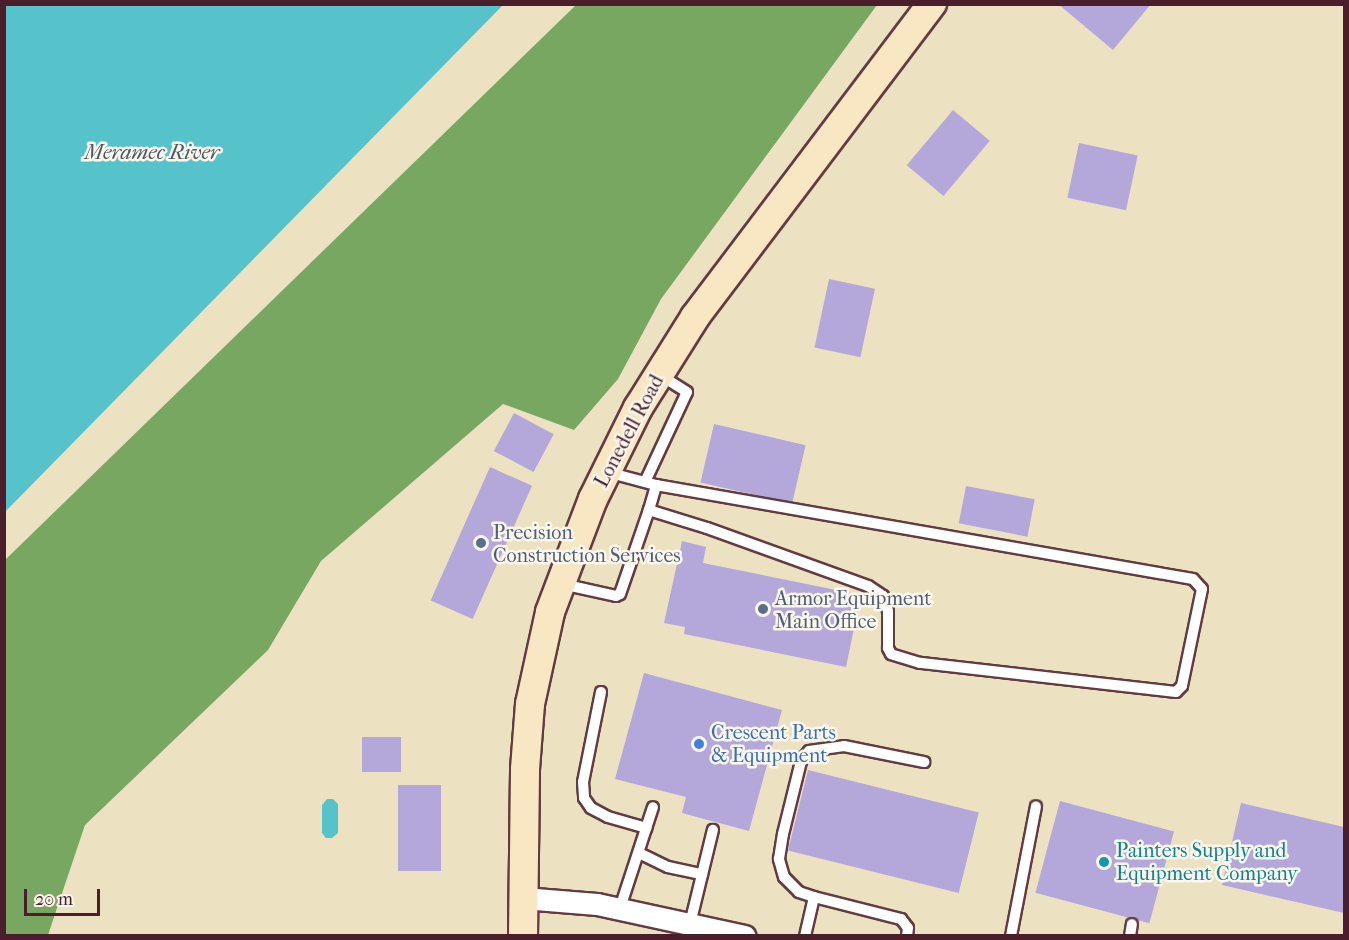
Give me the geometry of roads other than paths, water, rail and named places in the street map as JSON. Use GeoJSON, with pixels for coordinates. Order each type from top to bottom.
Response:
{"type":"FeatureCollection","features":[{"type":"Feature","properties":{"kind":"street","name":"Lonedell Road"},"geometry":{"type":"LineString","coordinates":[[523,936],[529,715],[542,641],[559,583],[606,472],[658,374],[695,317],[932,4]]}},
{"type":"Feature","properties":{"kind":"street"},"geometry":{"type":"LineString","coordinates":[[524,898],[578,901],[620,908],[745,936]]}},
{"type":"Feature","properties":{"kind":"lane"},"geometry":{"type":"LineString","coordinates":[[559,583],[616,596],[620,594],[650,510],[650,484],[687,392],[658,374]]}},
{"type":"Feature","properties":{"kind":"lane"},"geometry":{"type":"LineString","coordinates":[[606,472],[650,484],[1193,579],[1202,589],[1182,686],[1176,692],[920,663],[891,654],[888,648],[888,611],[883,596],[868,586],[650,510]]}},
{"type":"Feature","properties":{"kind":"lane"},"geometry":{"type":"LineString","coordinates":[[601,692],[583,782],[584,798],[591,808],[608,817],[646,828]]}},
{"type":"Feature","properties":{"kind":"lane"},"geometry":{"type":"LineString","coordinates":[[907,936],[908,928],[901,919],[799,892],[784,877],[779,859],[801,761],[806,755],[816,750],[844,746],[924,762]]}},
{"type":"Feature","properties":{"kind":"lane"},"geometry":{"type":"LineString","coordinates":[[1011,936],[1036,806]]}},
{"type":"Feature","properties":{"kind":"lane"},"geometry":{"type":"LineString","coordinates":[[620,908],[653,807]]}},
{"type":"Feature","properties":{"kind":"lane"},"geometry":{"type":"LineString","coordinates":[[690,924],[713,830]]}},
{"type":"Feature","properties":{"kind":"lane"},"geometry":{"type":"LineString","coordinates":[[639,853],[668,867],[702,874]]}},
{"type":"Feature","properties":{"kind":"lane"},"geometry":{"type":"LineString","coordinates":[[805,936],[814,897]]}},
{"type":"Feature","properties":{"kind":"water","name":"Meramec River"},"geometry":{"type":"Polygon","coordinates":[[[4,5],[503,5],[5,512],[4,5]]]}},
{"type":"Feature","properties":{"kind":"water"},"geometry":{"type":"Polygon","coordinates":[[[327,799],[333,799],[338,804],[338,833],[332,838],[326,838],[322,833],[322,805],[327,799]]]}},
{"type":"Feature","properties":{"kind":"place","name":"Precision Construction Services"},"geometry":{"type":"Point","coordinates":[481,543]}},
{"type":"Feature","properties":{"kind":"place","name":"Armor Equipment Main Office"},"geometry":{"type":"Point","coordinates":[763,609]}},
{"type":"Feature","properties":{"kind":"place","name":"Crescent Parts & Equipment"},"geometry":{"type":"Point","coordinates":[699,744]}},
{"type":"Feature","properties":{"kind":"place","name":"Painters Supply and Equipment Company"},"geometry":{"type":"Point","coordinates":[1104,862]}}]}
